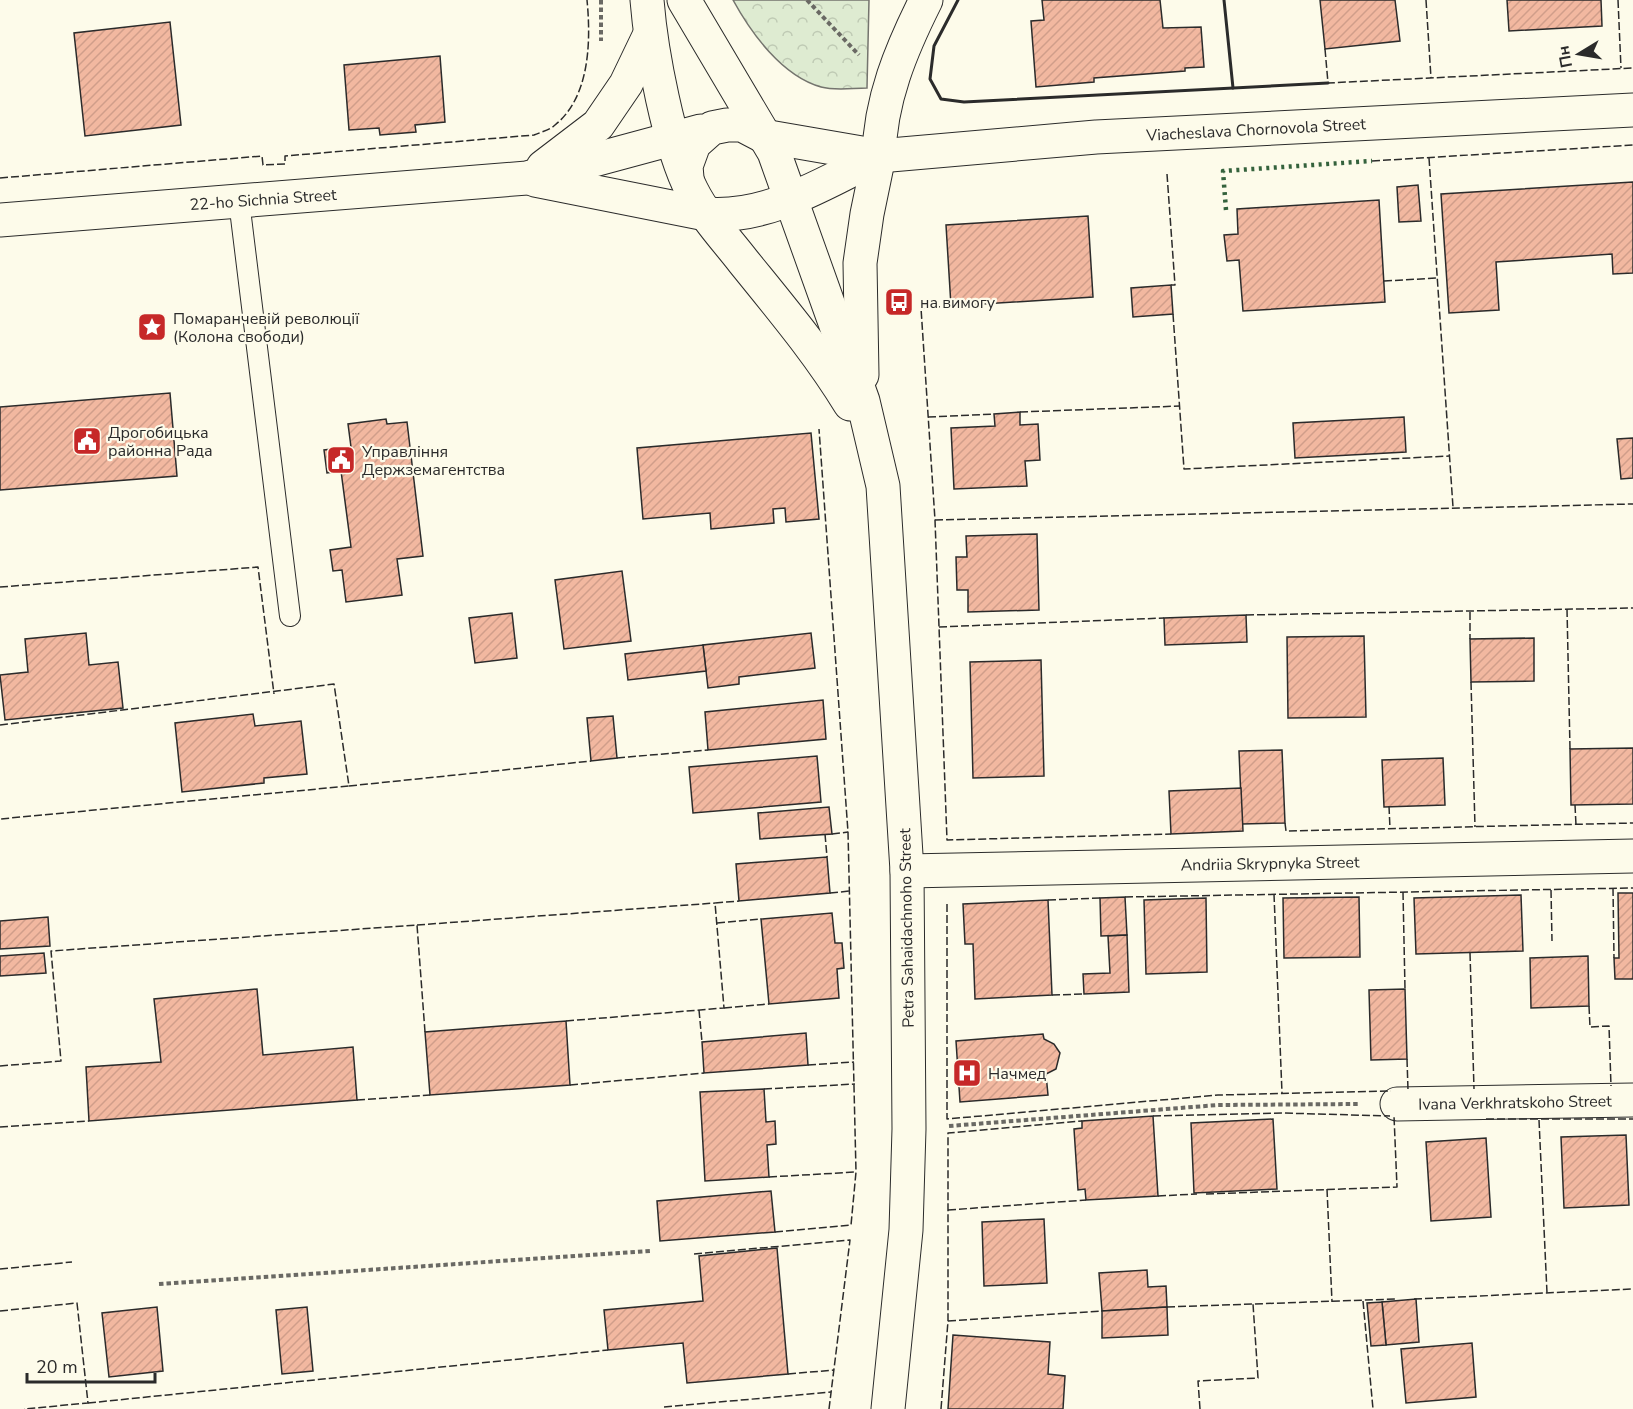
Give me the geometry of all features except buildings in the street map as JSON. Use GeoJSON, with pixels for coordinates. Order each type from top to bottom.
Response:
{"type":"FeatureCollection","features":[{"type":"Feature","properties":{"kind":"street"},"geometry":{"type":"LineString","coordinates":[[647,0],[650,34],[674,140],[713,204],[814,350],[875,447]]}},
{"type":"Feature","properties":{"kind":"street"},"geometry":{"type":"LineString","coordinates":[[684,0],[770,149],[863,401]]}},
{"type":"Feature","properties":{"kind":"street"},"geometry":{"type":"LineString","coordinates":[[863,401],[860,263],[879,156],[880,125],[889,87],[909,34],[926,0]]}},
{"type":"Feature","properties":{"kind":"street"},"geometry":{"type":"LineString","coordinates":[[527,178],[571,149],[598,125],[626,84],[650,34]]}},
{"type":"Feature","properties":{"kind":"street","name":"Viacheslava Chornovola Street"},"geometry":{"type":"LineString","coordinates":[[879,156],[1096,137],[1633,110]]}},
{"type":"Feature","properties":{"kind":"street"},"geometry":{"type":"LineString","coordinates":[[527,178],[727,124],[742,125],[770,149],[879,156]]}},
{"type":"Feature","properties":{"kind":"street"},"geometry":{"type":"LineString","coordinates":[[712,128],[702,135],[689,154],[713,204]]}},
{"type":"Feature","properties":{"kind":"street"},"geometry":{"type":"LineString","coordinates":[[713,204],[770,195],[775,185],[770,149]]}},
{"type":"Feature","properties":{"kind":"street"},"geometry":{"type":"LineString","coordinates":[[527,178],[713,204],[790,200],[879,156]]}},
{"type":"Feature","properties":{"kind":"street","name":"22-ho Sichnia Street"},"geometry":{"type":"LineString","coordinates":[[0,220],[527,178]]}},
{"type":"Feature","properties":{"kind":"street","name":"Petra Sahaidachnoho Street"},"geometry":{"type":"LineString","coordinates":[[863,401],[883,486],[907,870],[909,1129],[906,1230],[888,1409]]}},
{"type":"Feature","properties":{"kind":"street","name":"Andriia Skrypnyka Street"},"geometry":{"type":"LineString","coordinates":[[907,870],[1633,856]]}},
{"type":"Feature","properties":{"kind":"street","name":"Ivana Verkhratskoho Street"},"geometry":{"type":"LineString","coordinates":[[1397,1104],[1633,1100]]}},
{"type":"Feature","properties":{"kind":"lane"},"geometry":{"type":"LineString","coordinates":[[906,0],[909,34]]}},
{"type":"Feature","properties":{"kind":"lane"},"geometry":{"type":"LineString","coordinates":[[239,201],[290,616]]}},
{"type":"Feature","properties":{"kind":"path"},"geometry":{"type":"LineString","coordinates":[[601,0],[601,46]]}},
{"type":"Feature","properties":{"kind":"path"},"geometry":{"type":"LineString","coordinates":[[807,0],[889,87]]}},
{"type":"Feature","properties":{"kind":"path"},"geometry":{"type":"LineString","coordinates":[[909,1129],[1218,1105],[1397,1104]]}},
{"type":"Feature","properties":{"kind":"path"},"geometry":{"type":"LineString","coordinates":[[159,1284],[650,1251]]}},
{"type":"Feature","properties":{"kind":"green space"},"geometry":{"type":"Polygon","coordinates":[[[733,0],[869,0],[867,88],[821,87],[793,73],[758,39],[733,0]]]}},
{"type":"Feature","properties":{"kind":"hedge"},"geometry":{"type":"LineString","coordinates":[[1226,210],[1223,171],[1372,161]]}},
{"type":"Feature","properties":{"kind":"fence"},"geometry":{"type":"LineString","coordinates":[[0,178],[262,156],[263,165],[285,164],[285,156],[534,135],[553,127],[567,113],[582,84],[588,50],[587,0]]}},
{"type":"Feature","properties":{"kind":"fence"},"geometry":{"type":"LineString","coordinates":[[1426,0],[1431,78]]}},
{"type":"Feature","properties":{"kind":"fence"},"geometry":{"type":"LineString","coordinates":[[1618,0],[1621,68]]}},
{"type":"Feature","properties":{"kind":"fence"},"geometry":{"type":"LineString","coordinates":[[1325,49],[1328,83],[1633,68]]}},
{"type":"Feature","properties":{"kind":"fence"},"geometry":{"type":"LineString","coordinates":[[1372,161],[1633,145]]}},
{"type":"Feature","properties":{"kind":"fence"},"geometry":{"type":"LineString","coordinates":[[1429,158],[1453,507]]}},
{"type":"Feature","properties":{"kind":"fence"},"geometry":{"type":"LineString","coordinates":[[1167,174],[1175,285],[1171,285]]}},
{"type":"Feature","properties":{"kind":"fence"},"geometry":{"type":"LineString","coordinates":[[1384,281],[1437,278]]}},
{"type":"Feature","properties":{"kind":"fence"},"geometry":{"type":"LineString","coordinates":[[951,306],[921,308],[935,520],[947,840],[1171,834]]}},
{"type":"Feature","properties":{"kind":"fence"},"geometry":{"type":"LineString","coordinates":[[1173,314],[1184,469],[1449,456]]}},
{"type":"Feature","properties":{"kind":"fence"},"geometry":{"type":"LineString","coordinates":[[1020,412],[1180,406]]}},
{"type":"Feature","properties":{"kind":"fence"},"geometry":{"type":"LineString","coordinates":[[928,417],[994,414]]}},
{"type":"Feature","properties":{"kind":"fence"},"geometry":{"type":"LineString","coordinates":[[775,1232],[851,1225],[856,1172],[848,832],[819,429]]}},
{"type":"Feature","properties":{"kind":"fence"},"geometry":{"type":"LineString","coordinates":[[935,520],[1633,504]]}},
{"type":"Feature","properties":{"kind":"fence"},"geometry":{"type":"LineString","coordinates":[[0,587],[258,567],[274,694]]}},
{"type":"Feature","properties":{"kind":"fence"},"geometry":{"type":"LineString","coordinates":[[1246,615],[1633,608]]}},
{"type":"Feature","properties":{"kind":"fence"},"geometry":{"type":"LineString","coordinates":[[1567,609],[1570,749]]}},
{"type":"Feature","properties":{"kind":"fence"},"geometry":{"type":"LineString","coordinates":[[1470,612],[1470,639]]}},
{"type":"Feature","properties":{"kind":"fence"},"geometry":{"type":"LineString","coordinates":[[939,627],[1164,618]]}},
{"type":"Feature","properties":{"kind":"fence"},"geometry":{"type":"LineString","coordinates":[[1471,682],[1475,827]]}},
{"type":"Feature","properties":{"kind":"fence"},"geometry":{"type":"LineString","coordinates":[[0,725],[334,684],[349,786],[0,819]]}},
{"type":"Feature","properties":{"kind":"fence"},"geometry":{"type":"LineString","coordinates":[[617,758],[708,750]]}},
{"type":"Feature","properties":{"kind":"fence"},"geometry":{"type":"LineString","coordinates":[[349,786],[591,761]]}},
{"type":"Feature","properties":{"kind":"fence"},"geometry":{"type":"LineString","coordinates":[[1575,805],[1576,825]]}},
{"type":"Feature","properties":{"kind":"fence"},"geometry":{"type":"LineString","coordinates":[[1389,806],[1390,829]]}},
{"type":"Feature","properties":{"kind":"fence"},"geometry":{"type":"LineString","coordinates":[[1285,823],[1286,831],[1633,823]]}},
{"type":"Feature","properties":{"kind":"fence"},"geometry":{"type":"LineString","coordinates":[[832,834],[848,832]]}},
{"type":"Feature","properties":{"kind":"fence"},"geometry":{"type":"LineString","coordinates":[[825,834],[827,857]]}},
{"type":"Feature","properties":{"kind":"fence"},"geometry":{"type":"LineString","coordinates":[[1613,888],[1614,958]]}},
{"type":"Feature","properties":{"kind":"fence"},"geometry":{"type":"LineString","coordinates":[[1125,897],[1633,888]]}},
{"type":"Feature","properties":{"kind":"fence"},"geometry":{"type":"LineString","coordinates":[[1551,890],[1552,941]]}},
{"type":"Feature","properties":{"kind":"fence"},"geometry":{"type":"LineString","coordinates":[[830,893],[850,891]]}},
{"type":"Feature","properties":{"kind":"fence"},"geometry":{"type":"LineString","coordinates":[[1403,892],[1405,989]]}},
{"type":"Feature","properties":{"kind":"fence"},"geometry":{"type":"LineString","coordinates":[[1274,894],[1282,1093]]}},
{"type":"Feature","properties":{"kind":"fence"},"geometry":{"type":"LineString","coordinates":[[1048,900],[1100,898]]}},
{"type":"Feature","properties":{"kind":"fence"},"geometry":{"type":"LineString","coordinates":[[566,1021],[724,1008],[715,903],[739,901]]}},
{"type":"Feature","properties":{"kind":"fence"},"geometry":{"type":"LineString","coordinates":[[417,925],[715,903]]}},
{"type":"Feature","properties":{"kind":"fence"},"geometry":{"type":"LineString","coordinates":[[947,904],[947,1119],[1218,1095],[1391,1091]]}},
{"type":"Feature","properties":{"kind":"fence"},"geometry":{"type":"LineString","coordinates":[[717,923],[761,919]]}},
{"type":"Feature","properties":{"kind":"fence"},"geometry":{"type":"LineString","coordinates":[[0,1066],[61,1061],[51,951],[417,925],[425,1032]]}},
{"type":"Feature","properties":{"kind":"fence"},"geometry":{"type":"LineString","coordinates":[[1470,953],[1474,1089]]}},
{"type":"Feature","properties":{"kind":"fence"},"geometry":{"type":"LineString","coordinates":[[1052,995],[1084,994]]}},
{"type":"Feature","properties":{"kind":"fence"},"geometry":{"type":"LineString","coordinates":[[724,1008],[769,1004]]}},
{"type":"Feature","properties":{"kind":"fence"},"geometry":{"type":"LineString","coordinates":[[1589,1006],[1590,1027],[1609,1026],[1611,1086]]}},
{"type":"Feature","properties":{"kind":"fence"},"geometry":{"type":"LineString","coordinates":[[699,1010],[702,1042]]}},
{"type":"Feature","properties":{"kind":"fence"},"geometry":{"type":"LineString","coordinates":[[1407,1059],[1408,1090]]}},
{"type":"Feature","properties":{"kind":"fence"},"geometry":{"type":"LineString","coordinates":[[808,1065],[854,1062]]}},
{"type":"Feature","properties":{"kind":"fence"},"geometry":{"type":"LineString","coordinates":[[570,1085],[704,1073]]}},
{"type":"Feature","properties":{"kind":"fence"},"geometry":{"type":"LineString","coordinates":[[764,1089],[855,1084]]}},
{"type":"Feature","properties":{"kind":"fence"},"geometry":{"type":"LineString","coordinates":[[357,1100],[430,1095]]}},
{"type":"Feature","properties":{"kind":"fence"},"geometry":{"type":"LineString","coordinates":[[1153,1116],[1282,1113],[1390,1116]]}},
{"type":"Feature","properties":{"kind":"fence"},"geometry":{"type":"LineString","coordinates":[[1206,1194],[1397,1187],[1394,1116]]}},
{"type":"Feature","properties":{"kind":"fence"},"geometry":{"type":"LineString","coordinates":[[1486,1119],[1633,1119]]}},
{"type":"Feature","properties":{"kind":"fence"},"geometry":{"type":"LineString","coordinates":[[1539,1120],[1547,1293]]}},
{"type":"Feature","properties":{"kind":"fence"},"geometry":{"type":"LineString","coordinates":[[0,1127],[89,1121]]}},
{"type":"Feature","properties":{"kind":"fence"},"geometry":{"type":"LineString","coordinates":[[941,1409],[948,1321],[948,1133],[1082,1121]]}},
{"type":"Feature","properties":{"kind":"fence"},"geometry":{"type":"LineString","coordinates":[[769,1177],[856,1172]]}},
{"type":"Feature","properties":{"kind":"fence"},"geometry":{"type":"LineString","coordinates":[[1327,1189],[1332,1302]]}},
{"type":"Feature","properties":{"kind":"fence"},"geometry":{"type":"LineString","coordinates":[[1158,1196],[1197,1194]]}},
{"type":"Feature","properties":{"kind":"fence"},"geometry":{"type":"LineString","coordinates":[[948,1210],[1086,1200]]}},
{"type":"Feature","properties":{"kind":"fence"},"geometry":{"type":"LineString","coordinates":[[694,1254],[850,1240],[829,1409]]}},
{"type":"Feature","properties":{"kind":"fence"},"geometry":{"type":"LineString","coordinates":[[0,1269],[72,1262]]}},
{"type":"Feature","properties":{"kind":"fence"},"geometry":{"type":"LineString","coordinates":[[1414,1299],[1633,1289]]}},
{"type":"Feature","properties":{"kind":"fence"},"geometry":{"type":"LineString","coordinates":[[1167,1307],[1396,1299]]}},
{"type":"Feature","properties":{"kind":"fence"},"geometry":{"type":"LineString","coordinates":[[1363,1301],[1373,1409]]}},
{"type":"Feature","properties":{"kind":"fence"},"geometry":{"type":"LineString","coordinates":[[0,1311],[77,1303],[88,1403],[24,1409]]}},
{"type":"Feature","properties":{"kind":"fence"},"geometry":{"type":"LineString","coordinates":[[1200,1409],[1198,1381],[1258,1378],[1253,1304]]}},
{"type":"Feature","properties":{"kind":"fence"},"geometry":{"type":"LineString","coordinates":[[948,1321],[1102,1311]]}},
{"type":"Feature","properties":{"kind":"fence"},"geometry":{"type":"LineString","coordinates":[[88,1403],[608,1350]]}},
{"type":"Feature","properties":{"kind":"fence"},"geometry":{"type":"LineString","coordinates":[[788,1374],[834,1370]]}},
{"type":"Feature","properties":{"kind":"fence"},"geometry":{"type":"LineString","coordinates":[[664,1407],[831,1392]]}},
{"type":"Feature","properties":{"kind":"wall"},"geometry":{"type":"LineString","coordinates":[[958,0],[934,46],[930,79],[941,99],[964,102],[1328,83]]}},
{"type":"Feature","properties":{"kind":"wall"},"geometry":{"type":"LineString","coordinates":[[1224,0],[1233,88]]}},
{"type":"Feature","properties":{"kind":"place","name":"на вимогу"},"geometry":{"type":"Point","coordinates":[899,302]}},
{"type":"Feature","properties":{"kind":"place","name":"Помаранчевій революції (Колона свободи)"},"geometry":{"type":"Point","coordinates":[152,327]}},
{"type":"Feature","properties":{"kind":"place","name":"Дрогобицька районна Рада"},"geometry":{"type":"Point","coordinates":[87,441]}},
{"type":"Feature","properties":{"kind":"place","name":"Управління Держземагентства"},"geometry":{"type":"Point","coordinates":[341,460]}},
{"type":"Feature","properties":{"kind":"place","name":"Начмед"},"geometry":{"type":"Point","coordinates":[967,1073]}}]}
